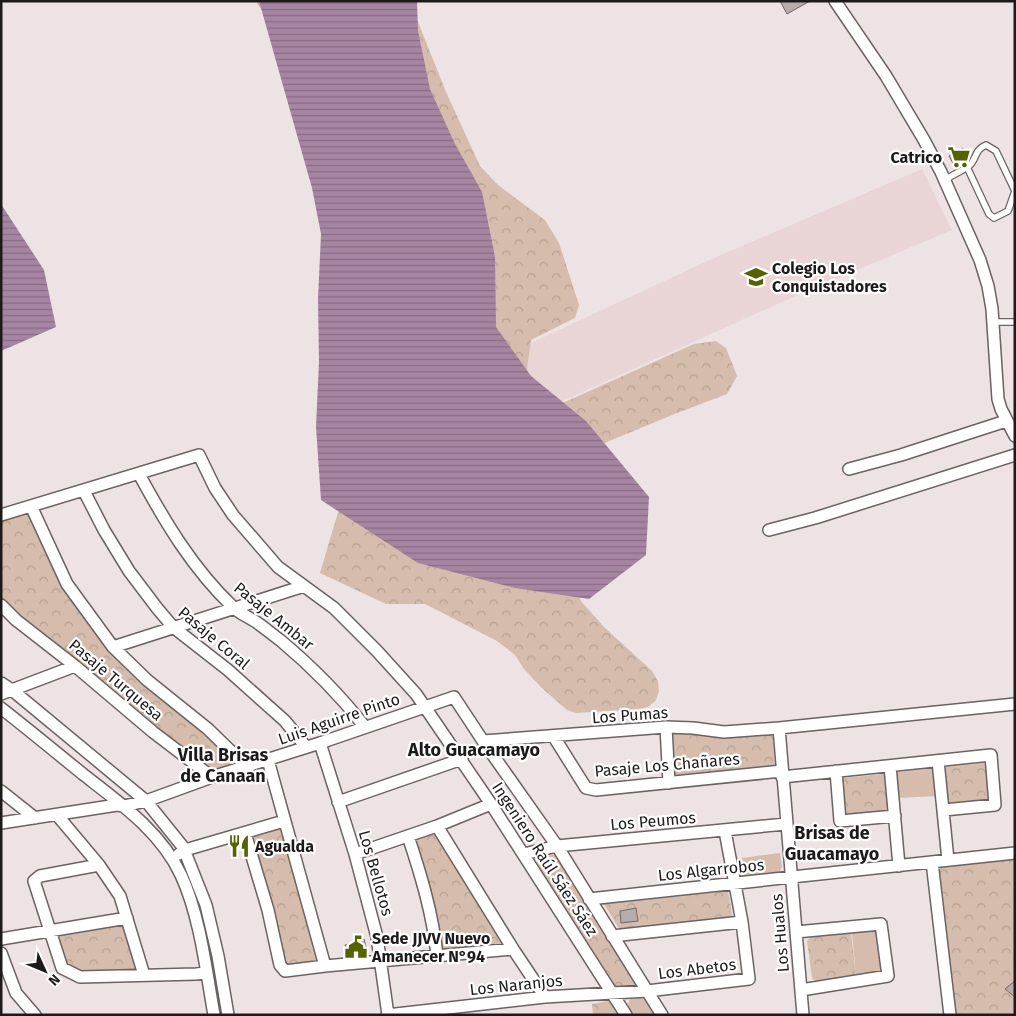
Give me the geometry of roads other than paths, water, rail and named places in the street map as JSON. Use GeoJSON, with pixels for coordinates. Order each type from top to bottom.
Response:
{"type":"FeatureCollection","features":[{"type":"Feature","properties":{"kind":"street"},"geometry":{"type":"LineString","coordinates":[[835,1],[905,108],[944,180],[983,266],[991,298],[994,322],[998,399],[1006,421],[1015,436]]}},
{"type":"Feature","properties":{"kind":"street"},"geometry":{"type":"LineString","coordinates":[[849,470],[1006,421]]}},
{"type":"Feature","properties":{"kind":"street","name":"Ingeniero Raúl Sáez Sáez"},"geometry":{"type":"LineString","coordinates":[[139,474],[199,455],[215,488],[233,515],[278,566],[334,608],[416,694],[462,759],[626,1015]]}},
{"type":"Feature","properties":{"kind":"street"},"geometry":{"type":"LineString","coordinates":[[769,530],[815,518],[1015,455]]}},
{"type":"Feature","properties":{"kind":"street"},"geometry":{"type":"LineString","coordinates":[[1,515],[139,474]]}},
{"type":"Feature","properties":{"kind":"street","name":"Pasaje Ambar"},"geometry":{"type":"LineString","coordinates":[[139,474],[159,511],[187,553],[234,608],[258,623],[304,662],[340,697],[365,727]]}},
{"type":"Feature","properties":{"kind":"street","name":"Pasaje Coral"},"geometry":{"type":"LineString","coordinates":[[84,491],[129,570],[173,627],[228,670],[285,721],[306,747]]}},
{"type":"Feature","properties":{"kind":"street"},"geometry":{"type":"LineString","coordinates":[[31,506],[67,584],[113,648],[147,680],[208,728],[247,767]]}},
{"type":"Feature","properties":{"kind":"street"},"geometry":{"type":"LineString","coordinates":[[113,648],[304,586]]}},
{"type":"Feature","properties":{"kind":"street","name":"Pasaje Turquesa"},"geometry":{"type":"LineString","coordinates":[[1,605],[16,620],[75,666],[153,732],[212,777]]}},
{"type":"Feature","properties":{"kind":"street"},"geometry":{"type":"LineString","coordinates":[[7,692],[75,666]]}},
{"type":"Feature","properties":{"kind":"street"},"geometry":{"type":"LineString","coordinates":[[1,683],[7,692],[146,801],[171,830],[185,850],[206,904],[218,956],[228,1015]]}},
{"type":"Feature","properties":{"kind":"street","name":"Ingeniero Raúl Sáez Sáez"},"geometry":{"type":"LineString","coordinates":[[454,697],[556,846],[662,1015]]}},
{"type":"Feature","properties":{"kind":"street","name":"Luis Aguirre Pinto"},"geometry":{"type":"LineString","coordinates":[[1,823],[117,805],[124,806],[146,801],[212,777],[320,743],[454,697]]}},
{"type":"Feature","properties":{"kind":"street","name":"Los Pumas"},"geometry":{"type":"LineString","coordinates":[[483,741],[666,727],[724,732],[1015,704]]}},
{"type":"Feature","properties":{"kind":"street"},"geometry":{"type":"LineString","coordinates":[[1,708],[124,806],[148,829],[171,858],[181,875],[193,912],[201,942],[214,1015]]}},
{"type":"Feature","properties":{"kind":"street"},"geometry":{"type":"LineString","coordinates":[[666,727],[669,783]]}},
{"type":"Feature","properties":{"kind":"street","name":"Los Hualos"},"geometry":{"type":"LineString","coordinates":[[778,728],[803,1015]]}},
{"type":"Feature","properties":{"kind":"street","name":"Pasaje Los Chañares"},"geometry":{"type":"LineString","coordinates":[[554,737],[586,788],[596,790],[836,771],[991,755],[995,805],[944,810]]}},
{"type":"Feature","properties":{"kind":"street","name":"Los Bellotos"},"geometry":{"type":"LineString","coordinates":[[320,743],[355,854],[377,937],[388,1015]]}},
{"type":"Feature","properties":{"kind":"street"},"geometry":{"type":"LineString","coordinates":[[338,802],[462,759]]}},
{"type":"Feature","properties":{"kind":"street"},"geometry":{"type":"LineString","coordinates":[[268,760],[325,966]]}},
{"type":"Feature","properties":{"kind":"street"},"geometry":{"type":"LineString","coordinates":[[938,761],[948,860]]}},
{"type":"Feature","properties":{"kind":"street"},"geometry":{"type":"LineString","coordinates":[[890,766],[899,866]]}},
{"type":"Feature","properties":{"kind":"street"},"geometry":{"type":"LineString","coordinates":[[836,771],[840,821],[895,816]]}},
{"type":"Feature","properties":{"kind":"street"},"geometry":{"type":"LineString","coordinates":[[1,791],[35,818]]}},
{"type":"Feature","properties":{"kind":"street"},"geometry":{"type":"LineString","coordinates":[[355,854],[437,826],[491,804]]}},
{"type":"Feature","properties":{"kind":"street"},"geometry":{"type":"LineString","coordinates":[[57,814],[99,865],[120,896],[144,975]]}},
{"type":"Feature","properties":{"kind":"street"},"geometry":{"type":"LineString","coordinates":[[171,858],[185,850],[245,834],[284,821]]}},
{"type":"Feature","properties":{"kind":"street","name":"Los Peumos"},"geometry":{"type":"LineString","coordinates":[[524,854],[556,846],[786,824]]}},
{"type":"Feature","properties":{"kind":"street"},"geometry":{"type":"LineString","coordinates":[[437,826],[545,997]]}},
{"type":"Feature","properties":{"kind":"street","name":"Los Abetos"},"geometry":{"type":"LineString","coordinates":[[647,991],[749,979],[742,922],[725,831]]}},
{"type":"Feature","properties":{"kind":"street"},"geometry":{"type":"LineString","coordinates":[[245,834],[268,910],[280,964],[285,971],[513,949]]}},
{"type":"Feature","properties":{"kind":"street"},"geometry":{"type":"LineString","coordinates":[[408,836],[420,872],[434,932],[437,956]]}},
{"type":"Feature","properties":{"kind":"street","name":"Los Algarrobos"},"geometry":{"type":"LineString","coordinates":[[589,899],[1015,853]]}},
{"type":"Feature","properties":{"kind":"street"},"geometry":{"type":"LineString","coordinates":[[932,862],[950,1015]]}},
{"type":"Feature","properties":{"kind":"street"},"geometry":{"type":"LineString","coordinates":[[99,865],[40,876],[34,882],[62,968],[80,977],[196,974],[206,972]]}},
{"type":"Feature","properties":{"kind":"street"},"geometry":{"type":"LineString","coordinates":[[1,939],[127,918]]}},
{"type":"Feature","properties":{"kind":"street"},"geometry":{"type":"LineString","coordinates":[[612,936],[742,922]]}},
{"type":"Feature","properties":{"kind":"street"},"geometry":{"type":"LineString","coordinates":[[796,932],[882,924],[888,976],[801,990]]}},
{"type":"Feature","properties":{"kind":"street"},"geometry":{"type":"LineString","coordinates":[[1,954],[16,993],[36,1015]]}},
{"type":"Feature","properties":{"kind":"street","name":"Los Naranjos"},"geometry":{"type":"LineString","coordinates":[[388,1015],[545,997],[647,991]]}},
{"type":"Feature","properties":{"kind":"lane"},"geometry":{"type":"LineString","coordinates":[[944,180],[970,165],[979,147],[986,145],[996,151],[1015,191],[1008,211],[994,218],[989,214],[967,167]]}},
{"type":"Feature","properties":{"kind":"lane"},"geometry":{"type":"LineString","coordinates":[[994,322],[1015,322]]}},
{"type":"Feature","properties":{"kind":"place","name":"Catrico"},"geometry":{"type":"Point","coordinates":[959,157]}},
{"type":"Feature","properties":{"kind":"place","name":"Colegio Los Conquistadores"},"geometry":{"type":"Point","coordinates":[756,277]}},
{"type":"Feature","properties":{"kind":"place","name":"Agualda"},"geometry":{"type":"Point","coordinates":[239,846]}},
{"type":"Feature","properties":{"kind":"place","name":"Sede JJVV Nuevo Amanecer N°94"},"geometry":{"type":"Point","coordinates":[356,947]}},
{"type":"Feature","properties":{"kind":"district","name":"Alto Guacamayo"},"geometry":{"type":"Point","coordinates":[474,750]}},
{"type":"Feature","properties":{"kind":"district","name":"Villa Brisas de Canaan"},"geometry":{"type":"Point","coordinates":[223,765]}},
{"type":"Feature","properties":{"kind":"district","name":"Brisas de Guacamayo"},"geometry":{"type":"Point","coordinates":[832,843]}}]}
